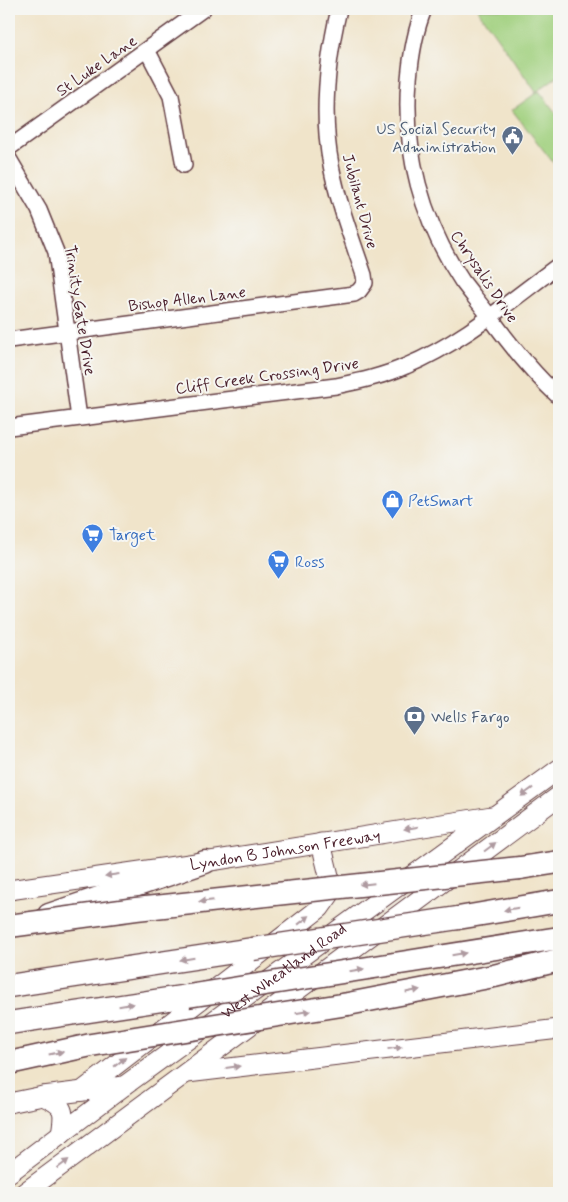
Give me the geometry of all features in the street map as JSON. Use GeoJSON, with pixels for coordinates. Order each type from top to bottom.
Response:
{"type":"FeatureCollection","features":[{"type":"Feature","properties":{"kind":"highway"},"geometry":{"type":"LineString","coordinates":[[9,926],[63,911],[204,862]]}},
{"type":"Feature","properties":{"kind":"highway"},"geometry":{"type":"LineString","coordinates":[[9,926],[136,908],[520,868],[559,862]]}},
{"type":"Feature","properties":{"kind":"highway"},"geometry":{"type":"LineString","coordinates":[[9,986],[559,901]]}},
{"type":"Feature","properties":{"kind":"highway"},"geometry":{"type":"LineString","coordinates":[[9,1023],[559,938]]}},
{"type":"Feature","properties":{"kind":"highway"},"geometry":{"type":"LineString","coordinates":[[9,1063],[91,1045],[348,1004],[494,976],[559,960]]}},
{"type":"Feature","properties":{"kind":"main road"},"geometry":{"type":"LineString","coordinates":[[496,816],[559,769]]}},
{"type":"Feature","properties":{"kind":"main road","name":"West Wheatland Road"},"geometry":{"type":"LineString","coordinates":[[24,1193],[185,1073],[208,1065],[423,897],[551,806],[559,796]]}},
{"type":"Feature","properties":{"kind":"main road","name":"Lyndon B Johnson Freeway"},"geometry":{"type":"LineString","coordinates":[[9,890],[321,843],[462,829],[496,816],[551,806]]}},
{"type":"Feature","properties":{"kind":"main road"},"geometry":{"type":"LineString","coordinates":[[423,897],[434,880],[462,853],[462,829]]}},
{"type":"Feature","properties":{"kind":"main road","name":"West Wheatland Road"},"geometry":{"type":"LineString","coordinates":[[9,1173],[124,1086],[231,1009],[462,829]]}},
{"type":"Feature","properties":{"kind":"main road"},"geometry":{"type":"LineString","coordinates":[[81,1092],[320,908],[330,894],[330,880],[321,843]]}},
{"type":"Feature","properties":{"kind":"main road"},"geometry":{"type":"LineString","coordinates":[[231,1009],[227,1022],[208,1039],[203,1051],[208,1065],[559,1029]]}},
{"type":"Feature","properties":{"kind":"main road"},"geometry":{"type":"LineString","coordinates":[[9,1103],[43,1096],[124,1086],[185,1073]]}},
{"type":"Feature","properties":{"kind":"main road"},"geometry":{"type":"LineString","coordinates":[[43,1096],[57,1102],[62,1109],[64,1118],[61,1134]]}},
{"type":"Feature","properties":{"kind":"street","name":"St Luke Lane"},"geometry":{"type":"LineString","coordinates":[[9,148],[203,9]]}},
{"type":"Feature","properties":{"kind":"street","name":"Jubilant Drive"},"geometry":{"type":"LineString","coordinates":[[339,9],[330,45],[326,87],[326,129],[340,205],[365,283]]}},
{"type":"Feature","properties":{"kind":"street","name":"Chrysalis Drive"},"geometry":{"type":"LineString","coordinates":[[424,9],[411,62],[408,97],[408,126],[414,168],[422,201],[434,231],[462,281],[524,362],[559,398]]}},
{"type":"Feature","properties":{"kind":"street"},"geometry":{"type":"LineString","coordinates":[[147,50],[171,96],[184,165]]}},
{"type":"Feature","properties":{"kind":"street","name":"Trinity Gate Drive"},"geometry":{"type":"LineString","coordinates":[[9,159],[39,210],[56,252],[79,418]]}},
{"type":"Feature","properties":{"kind":"street","name":"Cliff Creek Crossing Drive"},"geometry":{"type":"LineString","coordinates":[[9,427],[336,386],[377,377],[407,366],[444,346],[559,265]]}},
{"type":"Feature","properties":{"kind":"street","name":"Bishop Allen Lane"},"geometry":{"type":"LineString","coordinates":[[9,340],[354,294],[365,283]]}},
{"type":"Feature","properties":{"kind":"green space"},"geometry":{"type":"Polygon","coordinates":[[[477,9],[559,9],[559,75],[536,92],[477,9]]]}},
{"type":"Feature","properties":{"kind":"green space"},"geometry":{"type":"Polygon","coordinates":[[[539,91],[559,117],[559,170],[512,110],[539,91]]]}},
{"type":"Feature","properties":{"kind":"place","name":"US Social Security Administration"},"geometry":{"type":"Point","coordinates":[512,156]}},
{"type":"Feature","properties":{"kind":"place","name":"PetSmart"},"geometry":{"type":"Point","coordinates":[392,519]}},
{"type":"Feature","properties":{"kind":"place","name":"Target"},"geometry":{"type":"Point","coordinates":[93,553]}},
{"type":"Feature","properties":{"kind":"place","name":"Ross"},"geometry":{"type":"Point","coordinates":[279,580]}},
{"type":"Feature","properties":{"kind":"place","name":"Wells Fargo"},"geometry":{"type":"Point","coordinates":[415,735]}}]}
